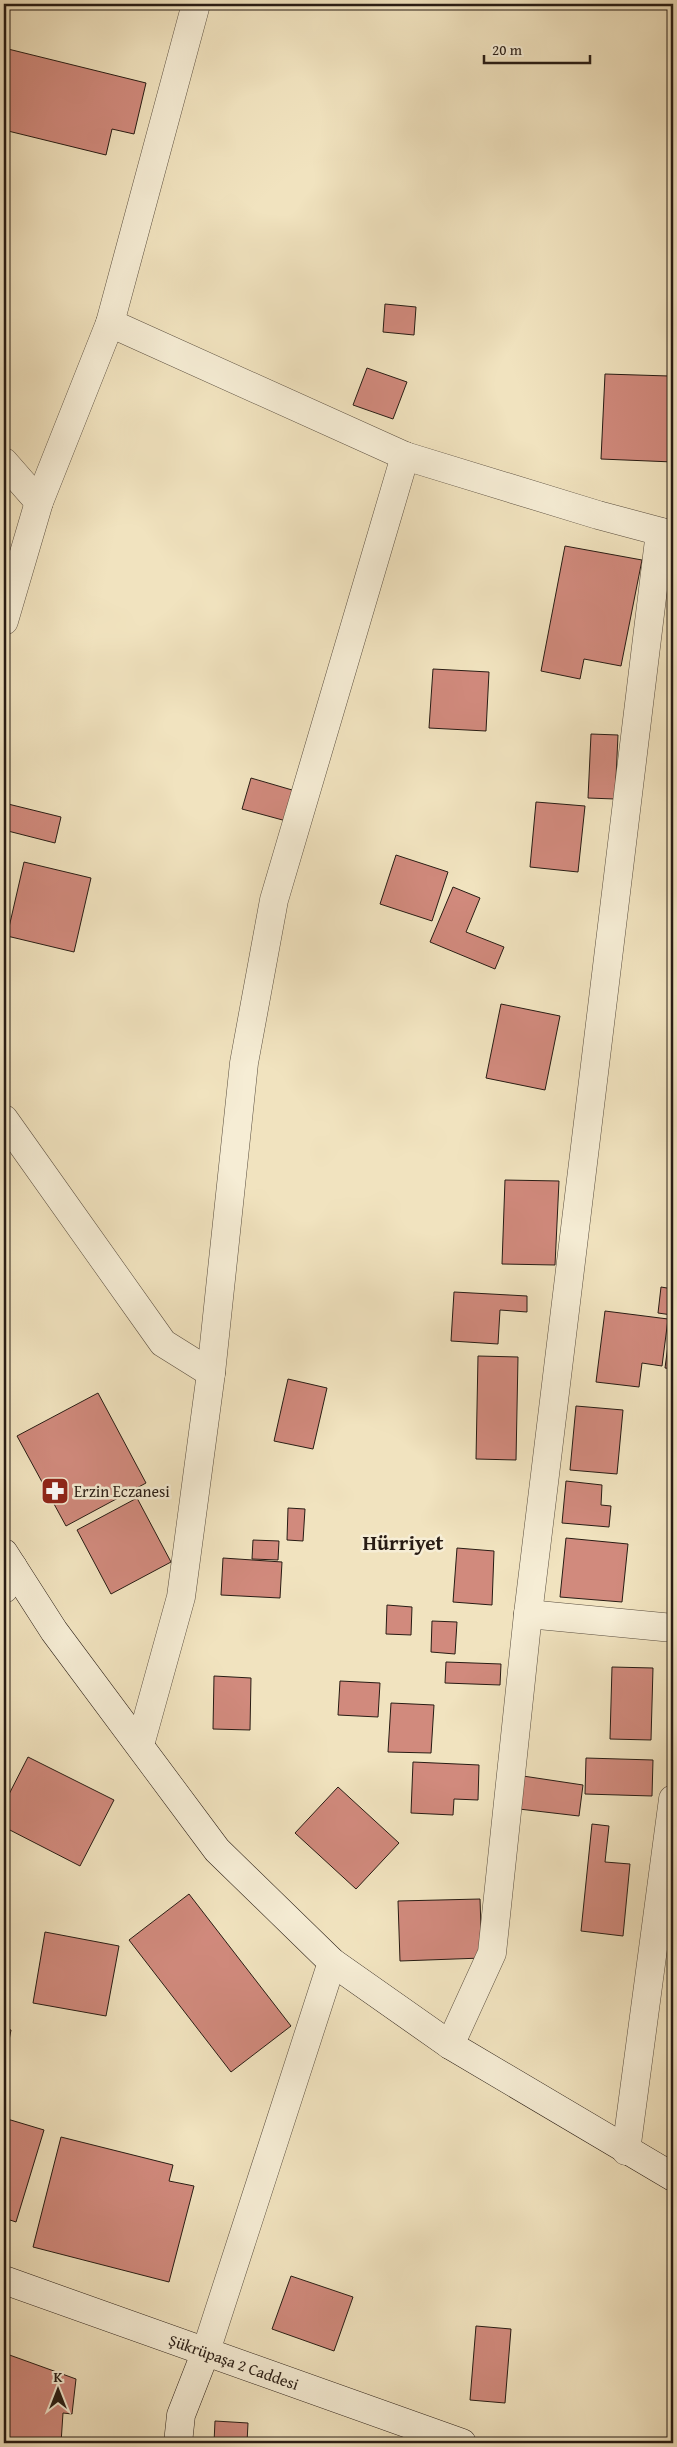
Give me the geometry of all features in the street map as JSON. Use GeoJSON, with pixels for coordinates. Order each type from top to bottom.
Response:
{"type":"FeatureCollection","features":[{"type":"Feature","properties":{"kind":"street"},"geometry":{"type":"LineString","coordinates":[[4,621],[39,502],[110,323],[196,4]]}},
{"type":"Feature","properties":{"kind":"street"},"geometry":{"type":"LineString","coordinates":[[110,323],[405,456],[667,533],[528,1614],[492,1953],[450,2045]]}},
{"type":"Feature","properties":{"kind":"street"},"geometry":{"type":"LineString","coordinates":[[140,1745],[180,1597],[211,1373],[244,1063],[274,900],[405,456]]}},
{"type":"Feature","properties":{"kind":"street"},"geometry":{"type":"LineString","coordinates":[[4,462],[39,502]]}},
{"type":"Feature","properties":{"kind":"street"},"geometry":{"type":"LineString","coordinates":[[4,1119],[163,1343],[211,1373]]}},
{"type":"Feature","properties":{"kind":"street"},"geometry":{"type":"LineString","coordinates":[[7,1570],[217,1850],[332,1962],[450,2045],[673,2177]]}},
{"type":"Feature","properties":{"kind":"street"},"geometry":{"type":"LineString","coordinates":[[528,1614],[673,1628]]}},
{"type":"Feature","properties":{"kind":"street"},"geometry":{"type":"LineString","coordinates":[[626,2150],[673,1799]]}},
{"type":"Feature","properties":{"kind":"street"},"geometry":{"type":"LineString","coordinates":[[178,2443],[182,2415],[206,2352],[332,1962]]}},
{"type":"Feature","properties":{"kind":"street","name":"Şükrüpaşa 2 Caddesi"},"geometry":{"type":"LineString","coordinates":[[4,2280],[462,2443]]}},
{"type":"Feature","properties":{"kind":"building"},"geometry":{"type":"Polygon","coordinates":[[[4,48],[146,83],[134,134],[112,129],[106,155],[4,130],[4,48]]]}},
{"type":"Feature","properties":{"kind":"building"},"geometry":{"type":"Polygon","coordinates":[[[385,304],[416,307],[414,335],[383,332],[385,304]]]}},
{"type":"Feature","properties":{"kind":"building"},"geometry":{"type":"Polygon","coordinates":[[[367,368],[407,382],[393,419],[353,405],[367,368]]]}},
{"type":"Feature","properties":{"kind":"building"},"geometry":{"type":"Polygon","coordinates":[[[605,374],[669,376],[668,409],[673,409],[673,462],[601,459],[605,374]]]}},
{"type":"Feature","properties":{"kind":"building"},"geometry":{"type":"Polygon","coordinates":[[[565,546],[642,560],[621,666],[584,659],[580,679],[541,671],[565,546]]]}},
{"type":"Feature","properties":{"kind":"building"},"geometry":{"type":"Polygon","coordinates":[[[433,669],[489,672],[486,731],[429,728],[433,669]]]}},
{"type":"Feature","properties":{"kind":"building"},"geometry":{"type":"Polygon","coordinates":[[[591,734],[618,735],[615,799],[588,798],[591,734]]]}},
{"type":"Feature","properties":{"kind":"building"},"geometry":{"type":"Polygon","coordinates":[[[251,778],[299,792],[290,822],[242,809],[251,778]]]}},
{"type":"Feature","properties":{"kind":"building"},"geometry":{"type":"Polygon","coordinates":[[[536,802],[585,806],[578,872],[530,867],[536,802]]]}},
{"type":"Feature","properties":{"kind":"building"},"geometry":{"type":"Polygon","coordinates":[[[4,803],[61,817],[55,843],[4,830],[4,803]]]}},
{"type":"Feature","properties":{"kind":"building"},"geometry":{"type":"Polygon","coordinates":[[[396,855],[448,872],[432,921],[380,904],[396,855]]]}},
{"type":"Feature","properties":{"kind":"building"},"geometry":{"type":"Polygon","coordinates":[[[24,862],[91,878],[74,952],[7,936],[24,862]]]}},
{"type":"Feature","properties":{"kind":"building"},"geometry":{"type":"Polygon","coordinates":[[[453,887],[480,898],[466,932],[504,947],[495,969],[430,942],[453,887]]]}},
{"type":"Feature","properties":{"kind":"building"},"geometry":{"type":"Polygon","coordinates":[[[501,1004],[560,1016],[545,1090],[486,1078],[501,1004]]]}},
{"type":"Feature","properties":{"kind":"building"},"geometry":{"type":"Polygon","coordinates":[[[673,1134],[673,1174],[672,1174],[673,1134]]]}},
{"type":"Feature","properties":{"kind":"building"},"geometry":{"type":"Polygon","coordinates":[[[505,1180],[559,1181],[555,1265],[502,1264],[505,1180]]]}},
{"type":"Feature","properties":{"kind":"building"},"geometry":{"type":"Polygon","coordinates":[[[661,1287],[673,1289],[673,1369],[665,1368],[672,1315],[658,1313],[661,1287]]]}},
{"type":"Feature","properties":{"kind":"building"},"geometry":{"type":"Polygon","coordinates":[[[454,1292],[527,1296],[527,1312],[500,1310],[498,1344],[451,1341],[454,1292]]]}},
{"type":"Feature","properties":{"kind":"building"},"geometry":{"type":"Polygon","coordinates":[[[605,1311],[668,1319],[662,1366],[642,1363],[639,1387],[596,1382],[605,1311]]]}},
{"type":"Feature","properties":{"kind":"building"},"geometry":{"type":"Polygon","coordinates":[[[478,1356],[518,1357],[516,1460],[476,1459],[478,1356]]]}},
{"type":"Feature","properties":{"kind":"building"},"geometry":{"type":"Polygon","coordinates":[[[288,1379],[327,1388],[313,1449],[274,1441],[288,1379]]]}},
{"type":"Feature","properties":{"kind":"building"},"geometry":{"type":"Polygon","coordinates":[[[98,1393],[146,1483],[66,1526],[17,1436],[98,1393]]]}},
{"type":"Feature","properties":{"kind":"building"},"geometry":{"type":"Polygon","coordinates":[[[576,1406],[623,1410],[617,1474],[570,1470],[576,1406]]]}},
{"type":"Feature","properties":{"kind":"building"},"geometry":{"type":"Polygon","coordinates":[[[566,1481],[602,1485],[601,1505],[611,1506],[609,1527],[562,1523],[566,1481]]]}},
{"type":"Feature","properties":{"kind":"building"},"geometry":{"type":"Polygon","coordinates":[[[137,1498],[171,1562],[111,1594],[77,1530],[137,1498]]]}},
{"type":"Feature","properties":{"kind":"building"},"geometry":{"type":"Polygon","coordinates":[[[288,1508],[305,1509],[303,1541],[287,1540],[288,1508]]]}},
{"type":"Feature","properties":{"kind":"building"},"geometry":{"type":"Polygon","coordinates":[[[566,1538],[628,1544],[622,1602],[560,1597],[566,1538]]]}},
{"type":"Feature","properties":{"kind":"building"},"geometry":{"type":"Polygon","coordinates":[[[253,1540],[279,1541],[278,1560],[252,1559],[253,1540]]]}},
{"type":"Feature","properties":{"kind":"building"},"geometry":{"type":"Polygon","coordinates":[[[457,1548],[494,1551],[492,1605],[453,1602],[457,1548]]]}},
{"type":"Feature","properties":{"kind":"building"},"geometry":{"type":"Polygon","coordinates":[[[223,1558],[282,1562],[280,1598],[221,1595],[223,1558]]]}},
{"type":"Feature","properties":{"kind":"building"},"geometry":{"type":"Polygon","coordinates":[[[387,1605],[412,1607],[411,1635],[386,1634],[387,1605]]]}},
{"type":"Feature","properties":{"kind":"building"},"geometry":{"type":"Polygon","coordinates":[[[432,1621],[457,1622],[455,1654],[431,1652],[432,1621]]]}},
{"type":"Feature","properties":{"kind":"building"},"geometry":{"type":"Polygon","coordinates":[[[446,1662],[501,1664],[500,1685],[445,1683],[446,1662]]]}},
{"type":"Feature","properties":{"kind":"building"},"geometry":{"type":"Polygon","coordinates":[[[612,1667],[653,1668],[651,1740],[610,1739],[612,1667]]]}},
{"type":"Feature","properties":{"kind":"building"},"geometry":{"type":"Polygon","coordinates":[[[214,1676],[251,1678],[250,1730],[213,1729],[214,1676]]]}},
{"type":"Feature","properties":{"kind":"building"},"geometry":{"type":"Polygon","coordinates":[[[340,1681],[380,1683],[378,1717],[338,1715],[340,1681]]]}},
{"type":"Feature","properties":{"kind":"building"},"geometry":{"type":"Polygon","coordinates":[[[391,1703],[434,1705],[431,1753],[388,1752],[391,1703]]]}},
{"type":"Feature","properties":{"kind":"building"},"geometry":{"type":"Polygon","coordinates":[[[28,1757],[114,1800],[80,1866],[4,1827],[4,1804],[28,1757]]]}},
{"type":"Feature","properties":{"kind":"building"},"geometry":{"type":"Polygon","coordinates":[[[586,1758],[653,1760],[652,1796],[585,1794],[586,1758]]]}},
{"type":"Feature","properties":{"kind":"building"},"geometry":{"type":"Polygon","coordinates":[[[413,1762],[479,1765],[478,1800],[454,1799],[453,1815],[411,1813],[413,1762]]]}},
{"type":"Feature","properties":{"kind":"building"},"geometry":{"type":"Polygon","coordinates":[[[523,1776],[583,1785],[579,1816],[519,1809],[523,1776]]]}},
{"type":"Feature","properties":{"kind":"building"},"geometry":{"type":"Polygon","coordinates":[[[338,1787],[399,1843],[356,1889],[295,1833],[338,1787]]]}},
{"type":"Feature","properties":{"kind":"building"},"geometry":{"type":"Polygon","coordinates":[[[592,1824],[609,1826],[605,1862],[630,1864],[623,1936],[581,1931],[592,1824]]]}},
{"type":"Feature","properties":{"kind":"building"},"geometry":{"type":"Polygon","coordinates":[[[189,1894],[291,2026],[231,2072],[129,1940],[189,1894]]]}},
{"type":"Feature","properties":{"kind":"building"},"geometry":{"type":"Polygon","coordinates":[[[480,1899],[482,1958],[400,1961],[398,1901],[480,1899]]]}},
{"type":"Feature","properties":{"kind":"building"},"geometry":{"type":"Polygon","coordinates":[[[45,1932],[119,1946],[106,2016],[33,2003],[45,1932]]]}},
{"type":"Feature","properties":{"kind":"building"},"geometry":{"type":"Polygon","coordinates":[[[4,2028],[11,2030],[4,2067],[4,2028]]]}},
{"type":"Feature","properties":{"kind":"building"},"geometry":{"type":"Polygon","coordinates":[[[4,2118],[44,2130],[16,2222],[4,2218],[4,2118]]]}},
{"type":"Feature","properties":{"kind":"building"},"geometry":{"type":"Polygon","coordinates":[[[61,2137],[173,2165],[169,2181],[194,2186],[169,2282],[33,2247],[61,2137]]]}},
{"type":"Feature","properties":{"kind":"building"},"geometry":{"type":"Polygon","coordinates":[[[291,2276],[353,2297],[334,2351],[272,2329],[291,2276]]]}},
{"type":"Feature","properties":{"kind":"building"},"geometry":{"type":"Polygon","coordinates":[[[476,2326],[511,2329],[505,2403],[470,2400],[476,2326]]]}},
{"type":"Feature","properties":{"kind":"building"},"geometry":{"type":"Polygon","coordinates":[[[4,2353],[76,2379],[72,2414],[63,2413],[61,2443],[4,2443],[4,2353]]]}},
{"type":"Feature","properties":{"kind":"building"},"geometry":{"type":"Polygon","coordinates":[[[215,2421],[248,2423],[247,2443],[214,2443],[215,2421]]]}},
{"type":"Feature","properties":{"kind":"place","name":"Erzin Eczanesi"},"geometry":{"type":"Point","coordinates":[55,1491]}},
{"type":"Feature","properties":{"kind":"district","name":"Hürriyet"},"geometry":{"type":"Point","coordinates":[403,1542]}}]}
